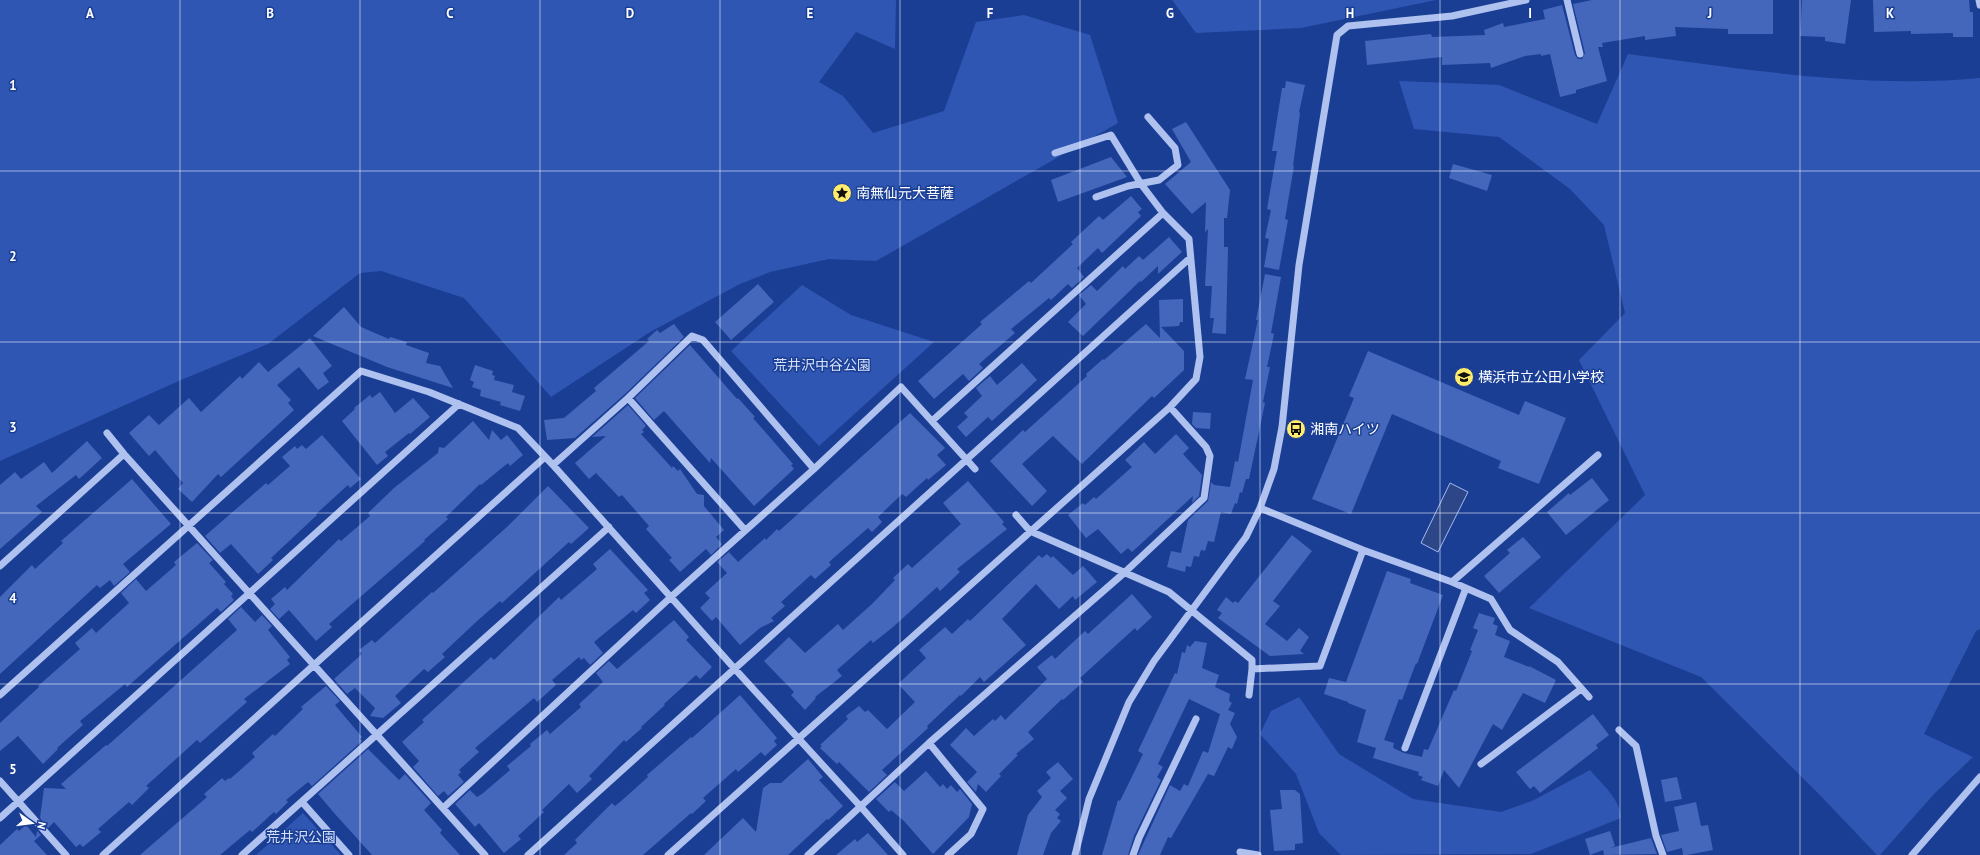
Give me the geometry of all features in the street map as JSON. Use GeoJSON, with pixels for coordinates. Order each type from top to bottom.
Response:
{"type":"FeatureCollection","features":[{"type":"Feature","properties":{"kind":"street"},"geometry":{"type":"LineString","coordinates":[[1075,855],[1089,799],[1129,702],[1154,661],[1246,538],[1260,508],[1274,469],[1282,427],[1299,265],[1337,35],[1348,26],[1452,16],[1526,0]]}},
{"type":"Feature","properties":{"kind":"street"},"geometry":{"type":"LineString","coordinates":[[1567,0],[1580,54]]}},
{"type":"Feature","properties":{"kind":"street"},"geometry":{"type":"LineString","coordinates":[[1979,0],[1980,5]]}},
{"type":"Feature","properties":{"kind":"street"},"geometry":{"type":"LineString","coordinates":[[1096,197],[1128,186],[1159,180],[1178,165],[1175,148],[1148,117]]}},
{"type":"Feature","properties":{"kind":"street"},"geometry":{"type":"LineString","coordinates":[[668,855],[1170,407],[1196,379],[1200,357],[1189,239],[1163,213],[1141,184],[1111,135],[1055,153]]}},
{"type":"Feature","properties":{"kind":"street"},"geometry":{"type":"LineString","coordinates":[[932,421],[1163,213]]}},
{"type":"Feature","properties":{"kind":"street"},"geometry":{"type":"LineString","coordinates":[[528,855],[1190,258]]}},
{"type":"Feature","properties":{"kind":"street"},"geometry":{"type":"LineString","coordinates":[[553,465],[628,398],[692,336],[703,340],[814,469]]}},
{"type":"Feature","properties":{"kind":"street"},"geometry":{"type":"LineString","coordinates":[[0,695],[361,371],[459,404],[518,428],[672,596],[734,668],[903,855]]}},
{"type":"Feature","properties":{"kind":"street"},"geometry":{"type":"LineString","coordinates":[[443,808],[672,596],[814,469],[901,387],[975,469]]}},
{"type":"Feature","properties":{"kind":"street"},"geometry":{"type":"LineString","coordinates":[[628,398],[745,530]]}},
{"type":"Feature","properties":{"kind":"street"},"geometry":{"type":"LineString","coordinates":[[0,818],[459,404]]}},
{"type":"Feature","properties":{"kind":"street"},"geometry":{"type":"LineString","coordinates":[[808,855],[929,743],[1124,573],[1204,498],[1210,456],[1206,447],[1170,407]]}},
{"type":"Feature","properties":{"kind":"street"},"geometry":{"type":"LineString","coordinates":[[107,433],[124,454],[189,524],[485,855]]}},
{"type":"Feature","properties":{"kind":"street"},"geometry":{"type":"LineString","coordinates":[[0,566],[124,454]]}},
{"type":"Feature","properties":{"kind":"street"},"geometry":{"type":"LineString","coordinates":[[1452,582],[1598,455]]}},
{"type":"Feature","properties":{"kind":"street"},"geometry":{"type":"LineString","coordinates":[[103,855],[545,457]]}},
{"type":"Feature","properties":{"kind":"street"},"geometry":{"type":"LineString","coordinates":[[1260,508],[1363,550],[1452,582],[1491,599],[1510,630],[1558,662],[1589,697]]}},
{"type":"Feature","properties":{"kind":"street"},"geometry":{"type":"LineString","coordinates":[[1016,515],[1030,531],[1169,592],[1252,660],[1249,695]]}},
{"type":"Feature","properties":{"kind":"street"},"geometry":{"type":"LineString","coordinates":[[242,855],[609,527]]}},
{"type":"Feature","properties":{"kind":"street"},"geometry":{"type":"LineString","coordinates":[[1252,669],[1320,666],[1363,550]]}},
{"type":"Feature","properties":{"kind":"street"},"geometry":{"type":"LineString","coordinates":[[1405,748],[1466,588]]}},
{"type":"Feature","properties":{"kind":"street"},"geometry":{"type":"LineString","coordinates":[[1481,764],[1581,689]]}},
{"type":"Feature","properties":{"kind":"street"},"geometry":{"type":"LineString","coordinates":[[1133,855],[1139,838],[1196,719]]}},
{"type":"Feature","properties":{"kind":"street"},"geometry":{"type":"LineString","coordinates":[[1619,730],[1636,746],[1656,836],[1664,855]]}},
{"type":"Feature","properties":{"kind":"street"},"geometry":{"type":"LineString","coordinates":[[929,743],[983,810],[971,834],[948,855]]}},
{"type":"Feature","properties":{"kind":"street"},"geometry":{"type":"LineString","coordinates":[[1912,855],[1980,777]]}},
{"type":"Feature","properties":{"kind":"street"},"geometry":{"type":"LineString","coordinates":[[0,781],[66,855]]}},
{"type":"Feature","properties":{"kind":"street"},"geometry":{"type":"LineString","coordinates":[[302,802],[349,855]]}},
{"type":"Feature","properties":{"kind":"street"},"geometry":{"type":"LineString","coordinates":[[1240,852],[1258,855]]}},
{"type":"Feature","properties":{"kind":"green space"},"geometry":{"type":"Polygon","coordinates":[[[0,0],[896,0],[895,49],[856,32],[819,82],[843,96],[873,133],[944,111],[976,22],[1024,15],[1090,35],[1118,123],[876,261],[829,259],[770,272],[740,284],[650,332],[551,397],[464,298],[381,271],[360,273],[268,344],[181,380],[0,461],[0,0]]]}},
{"type":"Feature","properties":{"kind":"green space"},"geometry":{"type":"Polygon","coordinates":[[[1172,0],[1436,0],[1301,28],[1196,33],[1172,0]]]}},
{"type":"Feature","properties":{"kind":"green space"},"geometry":{"type":"Polygon","coordinates":[[[1628,54],[1804,76],[1848,79],[1936,81],[1980,78],[1980,629],[1976,631],[1924,734],[1973,757],[1934,794],[1880,855],[1877,855],[1817,792],[1701,677],[1529,608],[1645,495],[1579,360],[1625,313],[1604,225],[1570,189],[1499,137],[1414,129],[1399,81],[1499,85],[1597,124],[1628,54]]]}},
{"type":"Feature","properties":{"kind":"green space","name":"荒井沢中谷公園"},"geometry":{"type":"Polygon","coordinates":[[[802,285],[851,315],[934,342],[819,446],[731,351],[802,285]]]}},
{"type":"Feature","properties":{"kind":"green space"},"geometry":{"type":"Polygon","coordinates":[[[1299,697],[1339,754],[1413,799],[1501,812],[1534,800],[1590,770],[1614,798],[1618,805],[1621,818],[1531,854],[1341,855],[1319,833],[1296,774],[1260,734],[1271,711],[1299,697]]]}},
{"type":"Feature","properties":{"kind":"green space","name":"荒井沢公園"},"geometry":{"type":"Polygon","coordinates":[[[303,813],[341,855],[256,855],[303,813]]]}},
{"type":"Feature","properties":{"kind":"shaded area"},"geometry":{"type":"Polygon","coordinates":[[[1450,483],[1468,492],[1438,552],[1421,543],[1450,483]]]}},
{"type":"Feature","properties":{"kind":"building"},"geometry":{"type":"Polygon","coordinates":[[[1592,0],[1773,0],[1773,34],[1728,34],[1728,29],[1675,27],[1676,36],[1645,40],[1645,36],[1602,43],[1603,47],[1598,47],[1607,81],[1576,90],[1576,93],[1560,97],[1550,54],[1541,56],[1541,54],[1525,56],[1491,68],[1490,63],[1442,65],[1442,57],[1367,65],[1365,41],[1431,34],[1432,37],[1485,35],[1484,30],[1503,23],[1504,27],[1545,19],[1543,10],[1562,5],[1575,55],[1578,59],[1582,59],[1585,53],[1573,4],[1592,0]]]}},
{"type":"Feature","properties":{"kind":"building"},"geometry":{"type":"Polygon","coordinates":[[[1802,0],[1851,0],[1845,44],[1825,41],[1825,37],[1800,36],[1802,0]]]}},
{"type":"Feature","properties":{"kind":"building"},"geometry":{"type":"Polygon","coordinates":[[[1873,0],[1969,0],[1970,12],[1973,12],[1973,37],[1953,37],[1953,33],[1911,34],[1911,31],[1874,32],[1873,0]]]}},
{"type":"Feature","properties":{"kind":"building"},"geometry":{"type":"Polygon","coordinates":[[[1286,81],[1305,85],[1299,112],[1294,166],[1285,219],[1288,220],[1279,270],[1264,267],[1269,239],[1265,238],[1271,210],[1267,209],[1277,151],[1272,151],[1282,88],[1285,88],[1286,81]]]}},
{"type":"Feature","properties":{"kind":"building"},"geometry":{"type":"Polygon","coordinates":[[[1186,122],[1230,190],[1227,218],[1224,218],[1224,247],[1228,247],[1226,334],[1212,333],[1214,318],[1210,318],[1212,286],[1205,286],[1208,229],[1205,232],[1206,202],[1192,214],[1165,184],[1191,162],[1172,129],[1186,122]]]}},
{"type":"Feature","properties":{"kind":"building"},"geometry":{"type":"Polygon","coordinates":[[[1111,157],[1127,177],[1058,202],[1051,180],[1111,157]]]}},
{"type":"Feature","properties":{"kind":"building"},"geometry":{"type":"Polygon","coordinates":[[[1453,164],[1492,175],[1487,191],[1449,178],[1453,164]]]}},
{"type":"Feature","properties":{"kind":"building"},"geometry":{"type":"Polygon","coordinates":[[[1131,196],[1142,209],[1138,212],[1141,216],[1102,253],[1098,248],[1077,268],[1084,277],[1072,288],[1068,284],[1051,300],[1049,298],[1011,329],[1015,333],[979,364],[983,368],[969,381],[963,374],[934,399],[918,381],[982,324],[980,322],[1029,281],[1031,283],[1073,244],[1071,242],[1099,216],[1103,220],[1131,196]]]}},
{"type":"Feature","properties":{"kind":"building"},"geometry":{"type":"Polygon","coordinates":[[[1169,237],[1182,252],[1158,274],[1158,266],[1141,282],[1140,281],[1083,336],[1068,322],[1086,304],[1079,295],[1091,285],[1097,291],[1123,266],[1125,269],[1139,256],[1143,260],[1169,237]]]}},
{"type":"Feature","properties":{"kind":"building"},"geometry":{"type":"Polygon","coordinates":[[[1265,274],[1281,277],[1271,333],[1274,334],[1267,367],[1270,367],[1263,402],[1265,403],[1249,479],[1246,479],[1242,493],[1240,492],[1237,504],[1235,503],[1231,514],[1221,512],[1214,542],[1208,541],[1205,551],[1201,550],[1199,557],[1194,556],[1191,567],[1186,566],[1185,572],[1167,567],[1171,551],[1181,553],[1188,520],[1208,501],[1211,482],[1214,485],[1230,487],[1235,461],[1238,462],[1253,380],[1245,379],[1258,320],[1256,320],[1265,274]]]}},
{"type":"Feature","properties":{"kind":"building"},"geometry":{"type":"Polygon","coordinates":[[[758,284],[774,302],[731,340],[715,322],[758,284]]]}},
{"type":"Feature","properties":{"kind":"building"},"geometry":{"type":"Polygon","coordinates":[[[1183,299],[1183,322],[1180,322],[1179,326],[1161,327],[1184,351],[1184,370],[1154,398],[1152,396],[1082,464],[1053,436],[1022,464],[1047,491],[1032,506],[990,461],[1023,430],[1025,432],[1087,376],[1086,374],[1103,359],[1104,360],[1146,324],[1160,338],[1159,300],[1183,299]]]}},
{"type":"Feature","properties":{"kind":"building"},"geometry":{"type":"Polygon","coordinates":[[[344,307],[361,327],[389,339],[390,337],[407,342],[406,345],[429,353],[426,363],[440,366],[453,388],[387,367],[313,336],[344,307]]]}},
{"type":"Feature","properties":{"kind":"building"},"geometry":{"type":"Polygon","coordinates":[[[674,324],[684,337],[625,394],[575,438],[547,440],[544,420],[564,418],[596,391],[594,388],[649,341],[647,339],[657,330],[660,333],[674,324]]]}},
{"type":"Feature","properties":{"kind":"building"},"geometry":{"type":"Polygon","coordinates":[[[310,338],[332,366],[323,373],[329,382],[318,390],[299,367],[277,385],[291,400],[288,403],[294,410],[221,477],[218,474],[192,502],[178,489],[183,483],[155,450],[149,456],[129,433],[149,415],[159,425],[189,398],[201,412],[240,376],[242,379],[259,362],[268,372],[310,338]]]}},
{"type":"Feature","properties":{"kind":"building"},"geometry":{"type":"Polygon","coordinates":[[[690,345],[737,399],[738,398],[755,417],[753,418],[793,464],[791,465],[794,469],[754,506],[711,458],[710,463],[664,411],[654,420],[635,398],[690,345]]]}},
{"type":"Feature","properties":{"kind":"building"},"geometry":{"type":"Polygon","coordinates":[[[1368,351],[1519,415],[1525,401],[1566,418],[1539,484],[1498,468],[1501,461],[1392,414],[1351,514],[1312,499],[1354,398],[1349,396],[1368,351]]]}},
{"type":"Feature","properties":{"kind":"building"},"geometry":{"type":"Polygon","coordinates":[[[1022,363],[1037,380],[992,421],[988,417],[966,437],[957,427],[968,417],[964,413],[982,396],[976,388],[990,376],[997,385],[1022,363]]]}},
{"type":"Feature","properties":{"kind":"building"},"geometry":{"type":"Polygon","coordinates":[[[475,365],[493,371],[492,375],[495,376],[494,380],[514,385],[512,392],[525,396],[520,411],[500,405],[501,402],[480,396],[481,390],[472,387],[474,382],[470,380],[475,365]]]}},
{"type":"Feature","properties":{"kind":"building"},"geometry":{"type":"Polygon","coordinates":[[[380,392],[395,413],[413,398],[430,417],[385,452],[388,456],[377,465],[342,421],[355,409],[354,408],[370,395],[372,398],[380,392]]]}},
{"type":"Feature","properties":{"kind":"building"},"geometry":{"type":"Polygon","coordinates":[[[628,405],[646,426],[642,430],[644,432],[641,434],[672,468],[673,466],[678,471],[680,469],[697,494],[704,495],[704,506],[724,530],[716,537],[722,544],[711,555],[706,549],[680,572],[669,560],[672,558],[646,529],[649,526],[622,495],[619,497],[596,473],[589,479],[575,463],[606,436],[592,437],[628,405]]]}},
{"type":"Feature","properties":{"kind":"building"},"geometry":{"type":"Polygon","coordinates":[[[1193,412],[1211,413],[1210,429],[1196,428],[1192,424],[1193,412]]]}},
{"type":"Feature","properties":{"kind":"building"},"geometry":{"type":"Polygon","coordinates":[[[910,413],[945,448],[937,455],[946,465],[928,480],[927,478],[906,497],[902,494],[878,517],[882,522],[872,532],[868,528],[829,562],[831,565],[815,579],[811,575],[781,602],[785,606],[771,618],[774,621],[760,628],[740,645],[716,617],[712,621],[700,608],[710,598],[705,593],[727,573],[717,562],[729,552],[738,562],[765,538],[766,540],[777,529],[779,531],[910,413]]]}},
{"type":"Feature","properties":{"kind":"building"},"geometry":{"type":"Polygon","coordinates":[[[473,421],[489,440],[492,430],[501,440],[507,435],[523,455],[510,466],[508,463],[481,485],[480,484],[446,517],[448,519],[424,540],[425,541],[329,624],[332,627],[316,641],[289,610],[279,619],[270,609],[275,604],[271,599],[285,587],[287,590],[339,539],[341,541],[370,516],[368,513],[394,488],[438,453],[439,447],[444,448],[473,421]]]}},
{"type":"Feature","properties":{"kind":"building"},"geometry":{"type":"Polygon","coordinates":[[[1176,434],[1189,448],[1183,454],[1202,475],[1199,496],[1192,503],[1193,496],[1132,552],[1128,548],[1121,554],[1098,529],[1086,538],[1068,515],[1083,503],[1085,505],[1094,497],[1096,499],[1132,467],[1125,460],[1144,442],[1155,454],[1176,434]]]}},
{"type":"Feature","properties":{"kind":"building"},"geometry":{"type":"Polygon","coordinates":[[[322,435],[361,479],[350,488],[348,485],[316,514],[317,515],[271,558],[273,560],[258,574],[231,544],[220,553],[205,536],[266,483],[268,485],[290,466],[282,457],[295,446],[297,449],[302,445],[306,449],[322,435]]]}},
{"type":"Feature","properties":{"kind":"building"},"geometry":{"type":"Polygon","coordinates":[[[87,441],[102,458],[79,479],[76,475],[36,506],[42,512],[0,549],[0,485],[15,472],[21,479],[44,462],[52,473],[87,441]]]}},
{"type":"Feature","properties":{"kind":"building"},"geometry":{"type":"Polygon","coordinates":[[[1592,478],[1609,500],[1566,535],[1547,512],[1569,493],[1570,495],[1592,478]]]}},
{"type":"Feature","properties":{"kind":"building"},"geometry":{"type":"Polygon","coordinates":[[[132,479],[171,524],[123,564],[130,572],[114,586],[110,580],[100,588],[97,585],[0,674],[0,597],[32,565],[35,569],[63,543],[61,541],[132,479]]]}},
{"type":"Feature","properties":{"kind":"building"},"geometry":{"type":"Polygon","coordinates":[[[968,481],[1004,522],[1002,524],[1007,529],[957,569],[960,572],[940,591],[937,587],[893,627],[873,643],[871,640],[837,670],[842,676],[815,697],[816,698],[805,710],[791,695],[794,692],[764,661],[789,637],[805,653],[838,624],[843,630],[872,604],[895,580],[893,578],[908,564],[912,568],[961,524],[943,503],[968,481]]]}},
{"type":"Feature","properties":{"kind":"building"},"geometry":{"type":"Polygon","coordinates":[[[548,486],[589,528],[571,544],[569,542],[502,603],[500,601],[476,622],[442,654],[445,657],[428,672],[424,669],[395,696],[401,703],[383,718],[370,716],[375,708],[355,688],[347,694],[334,679],[362,654],[359,650],[372,640],[375,643],[432,592],[433,593],[508,526],[548,486]]]}},
{"type":"Feature","properties":{"kind":"building"},"geometry":{"type":"Polygon","coordinates":[[[1292,535],[1312,551],[1273,601],[1280,606],[1265,624],[1287,641],[1299,628],[1309,637],[1300,651],[1304,654],[1270,656],[1218,618],[1222,613],[1217,610],[1226,597],[1233,603],[1235,601],[1238,603],[1292,535]]]}},
{"type":"Feature","properties":{"kind":"building"},"geometry":{"type":"Polygon","coordinates":[[[1523,537],[1541,557],[1499,593],[1484,576],[1510,553],[1507,550],[1523,537]]]}},
{"type":"Feature","properties":{"kind":"building"},"geometry":{"type":"Polygon","coordinates":[[[197,543],[213,560],[209,563],[226,582],[224,584],[233,594],[231,596],[234,600],[221,612],[217,608],[127,687],[125,684],[80,721],[83,725],[57,748],[58,749],[43,764],[18,736],[0,751],[0,723],[39,687],[38,686],[80,649],[75,643],[92,628],[96,633],[129,603],[121,593],[136,579],[146,591],[176,565],[174,562],[197,543]]]}},
{"type":"Feature","properties":{"kind":"building"},"geometry":{"type":"Polygon","coordinates":[[[610,549],[648,590],[644,593],[650,600],[636,613],[633,610],[594,642],[603,653],[590,665],[584,658],[581,660],[579,657],[552,680],[556,685],[537,702],[534,698],[475,748],[479,752],[459,770],[461,772],[458,775],[464,782],[448,796],[444,791],[438,796],[413,767],[419,761],[402,742],[424,722],[422,720],[491,657],[494,660],[559,597],[561,600],[597,569],[593,564],[610,549]]]}},
{"type":"Feature","properties":{"kind":"building"},"geometry":{"type":"Polygon","coordinates":[[[1047,554],[1051,558],[1053,556],[1073,575],[1083,566],[1097,582],[1075,600],[1073,596],[1059,609],[1036,584],[1002,619],[1026,645],[984,682],[980,677],[961,696],[960,695],[927,726],[928,728],[882,770],[887,775],[869,792],[839,762],[837,764],[820,748],[822,746],[820,745],[848,719],[846,716],[859,706],[865,712],[868,710],[887,729],[915,702],[898,684],[926,658],[919,650],[945,627],[952,634],[968,619],[970,621],[1039,555],[1042,558],[1047,554]]]}},
{"type":"Feature","properties":{"kind":"building"},"geometry":{"type":"Polygon","coordinates":[[[1387,571],[1411,579],[1410,583],[1443,595],[1417,664],[1416,663],[1402,700],[1399,699],[1384,740],[1394,743],[1393,748],[1404,753],[1422,757],[1424,749],[1428,750],[1454,690],[1456,691],[1472,651],[1470,650],[1478,630],[1473,628],[1479,613],[1495,618],[1493,624],[1498,626],[1495,635],[1510,641],[1504,657],[1529,666],[1556,680],[1545,703],[1523,693],[1502,730],[1493,724],[1459,788],[1444,770],[1438,786],[1421,780],[1423,777],[1418,775],[1419,772],[1373,758],[1376,748],[1357,742],[1366,710],[1324,694],[1329,678],[1346,682],[1387,571]]]}},
{"type":"Feature","properties":{"kind":"building"},"geometry":{"type":"Polygon","coordinates":[[[1132,594],[1152,617],[1137,631],[1135,628],[1080,678],[1083,682],[1063,700],[1062,699],[1028,732],[1034,739],[1016,754],[1018,755],[999,774],[1001,776],[986,792],[978,784],[976,792],[967,782],[977,772],[950,745],[966,728],[974,736],[993,719],[995,721],[1001,715],[1005,720],[1047,679],[1037,667],[1052,655],[1055,659],[1085,631],[1088,634],[1132,594]]]}},
{"type":"Feature","properties":{"kind":"building"},"geometry":{"type":"Polygon","coordinates":[[[241,607],[255,622],[262,615],[272,626],[268,630],[290,657],[287,660],[290,664],[244,699],[247,702],[200,743],[197,740],[146,786],[149,788],[132,805],[129,802],[98,829],[101,832],[83,847],[80,844],[76,847],[54,822],[48,828],[40,818],[44,788],[66,789],[61,784],[106,745],[107,746],[237,630],[228,619],[241,607]]]}},
{"type":"Feature","properties":{"kind":"building"},"geometry":{"type":"Polygon","coordinates":[[[674,620],[689,637],[686,640],[712,667],[700,679],[696,675],[664,704],[665,705],[641,727],[642,728],[626,742],[624,740],[589,776],[592,779],[577,793],[569,784],[542,810],[544,812],[518,836],[521,839],[504,853],[479,823],[475,827],[455,804],[470,790],[477,797],[482,794],[510,770],[507,766],[531,746],[530,744],[547,730],[550,734],[581,707],[579,704],[603,682],[596,673],[609,661],[617,669],[674,620]]]}},
{"type":"Feature","properties":{"kind":"building"},"geometry":{"type":"Polygon","coordinates":[[[1195,641],[1207,643],[1202,668],[1219,675],[1215,687],[1230,694],[1229,701],[1232,703],[1228,710],[1235,713],[1230,724],[1237,737],[1232,749],[1228,747],[1214,776],[1208,774],[1171,838],[1168,837],[1160,855],[1138,855],[1170,785],[1180,791],[1184,784],[1188,786],[1203,751],[1208,753],[1220,714],[1189,699],[1158,764],[1163,767],[1157,777],[1161,780],[1134,836],[1128,855],[1102,855],[1118,800],[1120,801],[1143,754],[1138,751],[1175,673],[1177,674],[1182,652],[1185,653],[1187,645],[1190,647],[1195,641]]]}},
{"type":"Feature","properties":{"kind":"building"},"geometry":{"type":"Polygon","coordinates":[[[326,686],[340,701],[335,705],[362,737],[360,739],[362,741],[312,786],[308,782],[286,800],[288,802],[276,814],[274,812],[252,832],[250,830],[220,855],[140,855],[207,797],[204,794],[222,778],[225,781],[229,778],[230,779],[255,757],[252,753],[273,734],[275,736],[303,709],[301,707],[326,686]]]}},
{"type":"Feature","properties":{"kind":"building"},"geometry":{"type":"Polygon","coordinates":[[[740,695],[777,738],[774,741],[777,745],[765,756],[761,752],[738,772],[736,769],[703,798],[706,801],[692,814],[691,813],[643,855],[564,855],[577,843],[575,840],[612,803],[615,806],[620,802],[648,777],[647,775],[691,737],[692,738],[740,695]]]}},
{"type":"Feature","properties":{"kind":"building"},"geometry":{"type":"Polygon","coordinates":[[[1593,714],[1609,735],[1596,745],[1598,748],[1540,793],[1534,786],[1530,789],[1516,772],[1593,714]]]}},
{"type":"Feature","properties":{"kind":"building"},"geometry":{"type":"Polygon","coordinates":[[[368,749],[399,780],[405,774],[431,803],[424,810],[442,830],[440,833],[460,855],[372,855],[335,814],[318,794],[368,749]]]}},
{"type":"Feature","properties":{"kind":"building"},"geometry":{"type":"Polygon","coordinates":[[[808,759],[823,777],[819,780],[843,806],[828,820],[827,819],[788,855],[704,855],[743,818],[756,832],[763,788],[770,783],[781,783],[808,759]]]}},
{"type":"Feature","properties":{"kind":"building"},"geometry":{"type":"Polygon","coordinates":[[[1058,762],[1073,779],[1060,791],[1067,798],[1055,810],[1060,814],[1057,818],[1061,821],[1051,833],[1043,855],[1017,855],[1028,815],[1042,797],[1037,791],[1051,778],[1046,772],[1058,762]]]}},
{"type":"Feature","properties":{"kind":"building"},"geometry":{"type":"Polygon","coordinates":[[[926,771],[940,787],[943,784],[947,789],[951,785],[957,792],[960,789],[972,804],[969,817],[933,854],[904,821],[891,810],[889,812],[876,799],[895,782],[904,791],[926,771]]]}},
{"type":"Feature","properties":{"kind":"building"},"geometry":{"type":"Polygon","coordinates":[[[1677,777],[1682,799],[1665,802],[1661,780],[1677,777]]]}},
{"type":"Feature","properties":{"kind":"building"},"geometry":{"type":"Polygon","coordinates":[[[1280,790],[1295,790],[1300,794],[1303,843],[1295,844],[1295,850],[1274,851],[1270,810],[1282,809],[1280,790]]]}},
{"type":"Feature","properties":{"kind":"building"},"geometry":{"type":"Polygon","coordinates":[[[1696,802],[1701,826],[1708,825],[1713,850],[1687,855],[1683,855],[1682,848],[1667,852],[1661,835],[1679,831],[1674,807],[1696,802]]]}},
{"type":"Feature","properties":{"kind":"building"},"geometry":{"type":"Polygon","coordinates":[[[26,825],[36,837],[37,831],[41,835],[34,841],[47,855],[0,855],[0,845],[17,829],[19,831],[26,825]]]}},
{"type":"Feature","properties":{"kind":"building"},"geometry":{"type":"Polygon","coordinates":[[[1610,831],[1615,846],[1610,848],[1651,838],[1657,854],[1604,855],[1603,850],[1590,855],[1585,839],[1610,831]]]}},
{"type":"Feature","properties":{"kind":"building"},"geometry":{"type":"Polygon","coordinates":[[[868,833],[888,855],[836,855],[855,839],[857,842],[868,833]]]}},
{"type":"Feature","properties":{"kind":"place","name":"南無仙元大菩薩"},"geometry":{"type":"Point","coordinates":[842,193]}},
{"type":"Feature","properties":{"kind":"place","name":"横浜市立公田小学校"},"geometry":{"type":"Point","coordinates":[1464,377]}},
{"type":"Feature","properties":{"kind":"place","name":"湘南ハイツ"},"geometry":{"type":"Point","coordinates":[1296,429]}}]}
